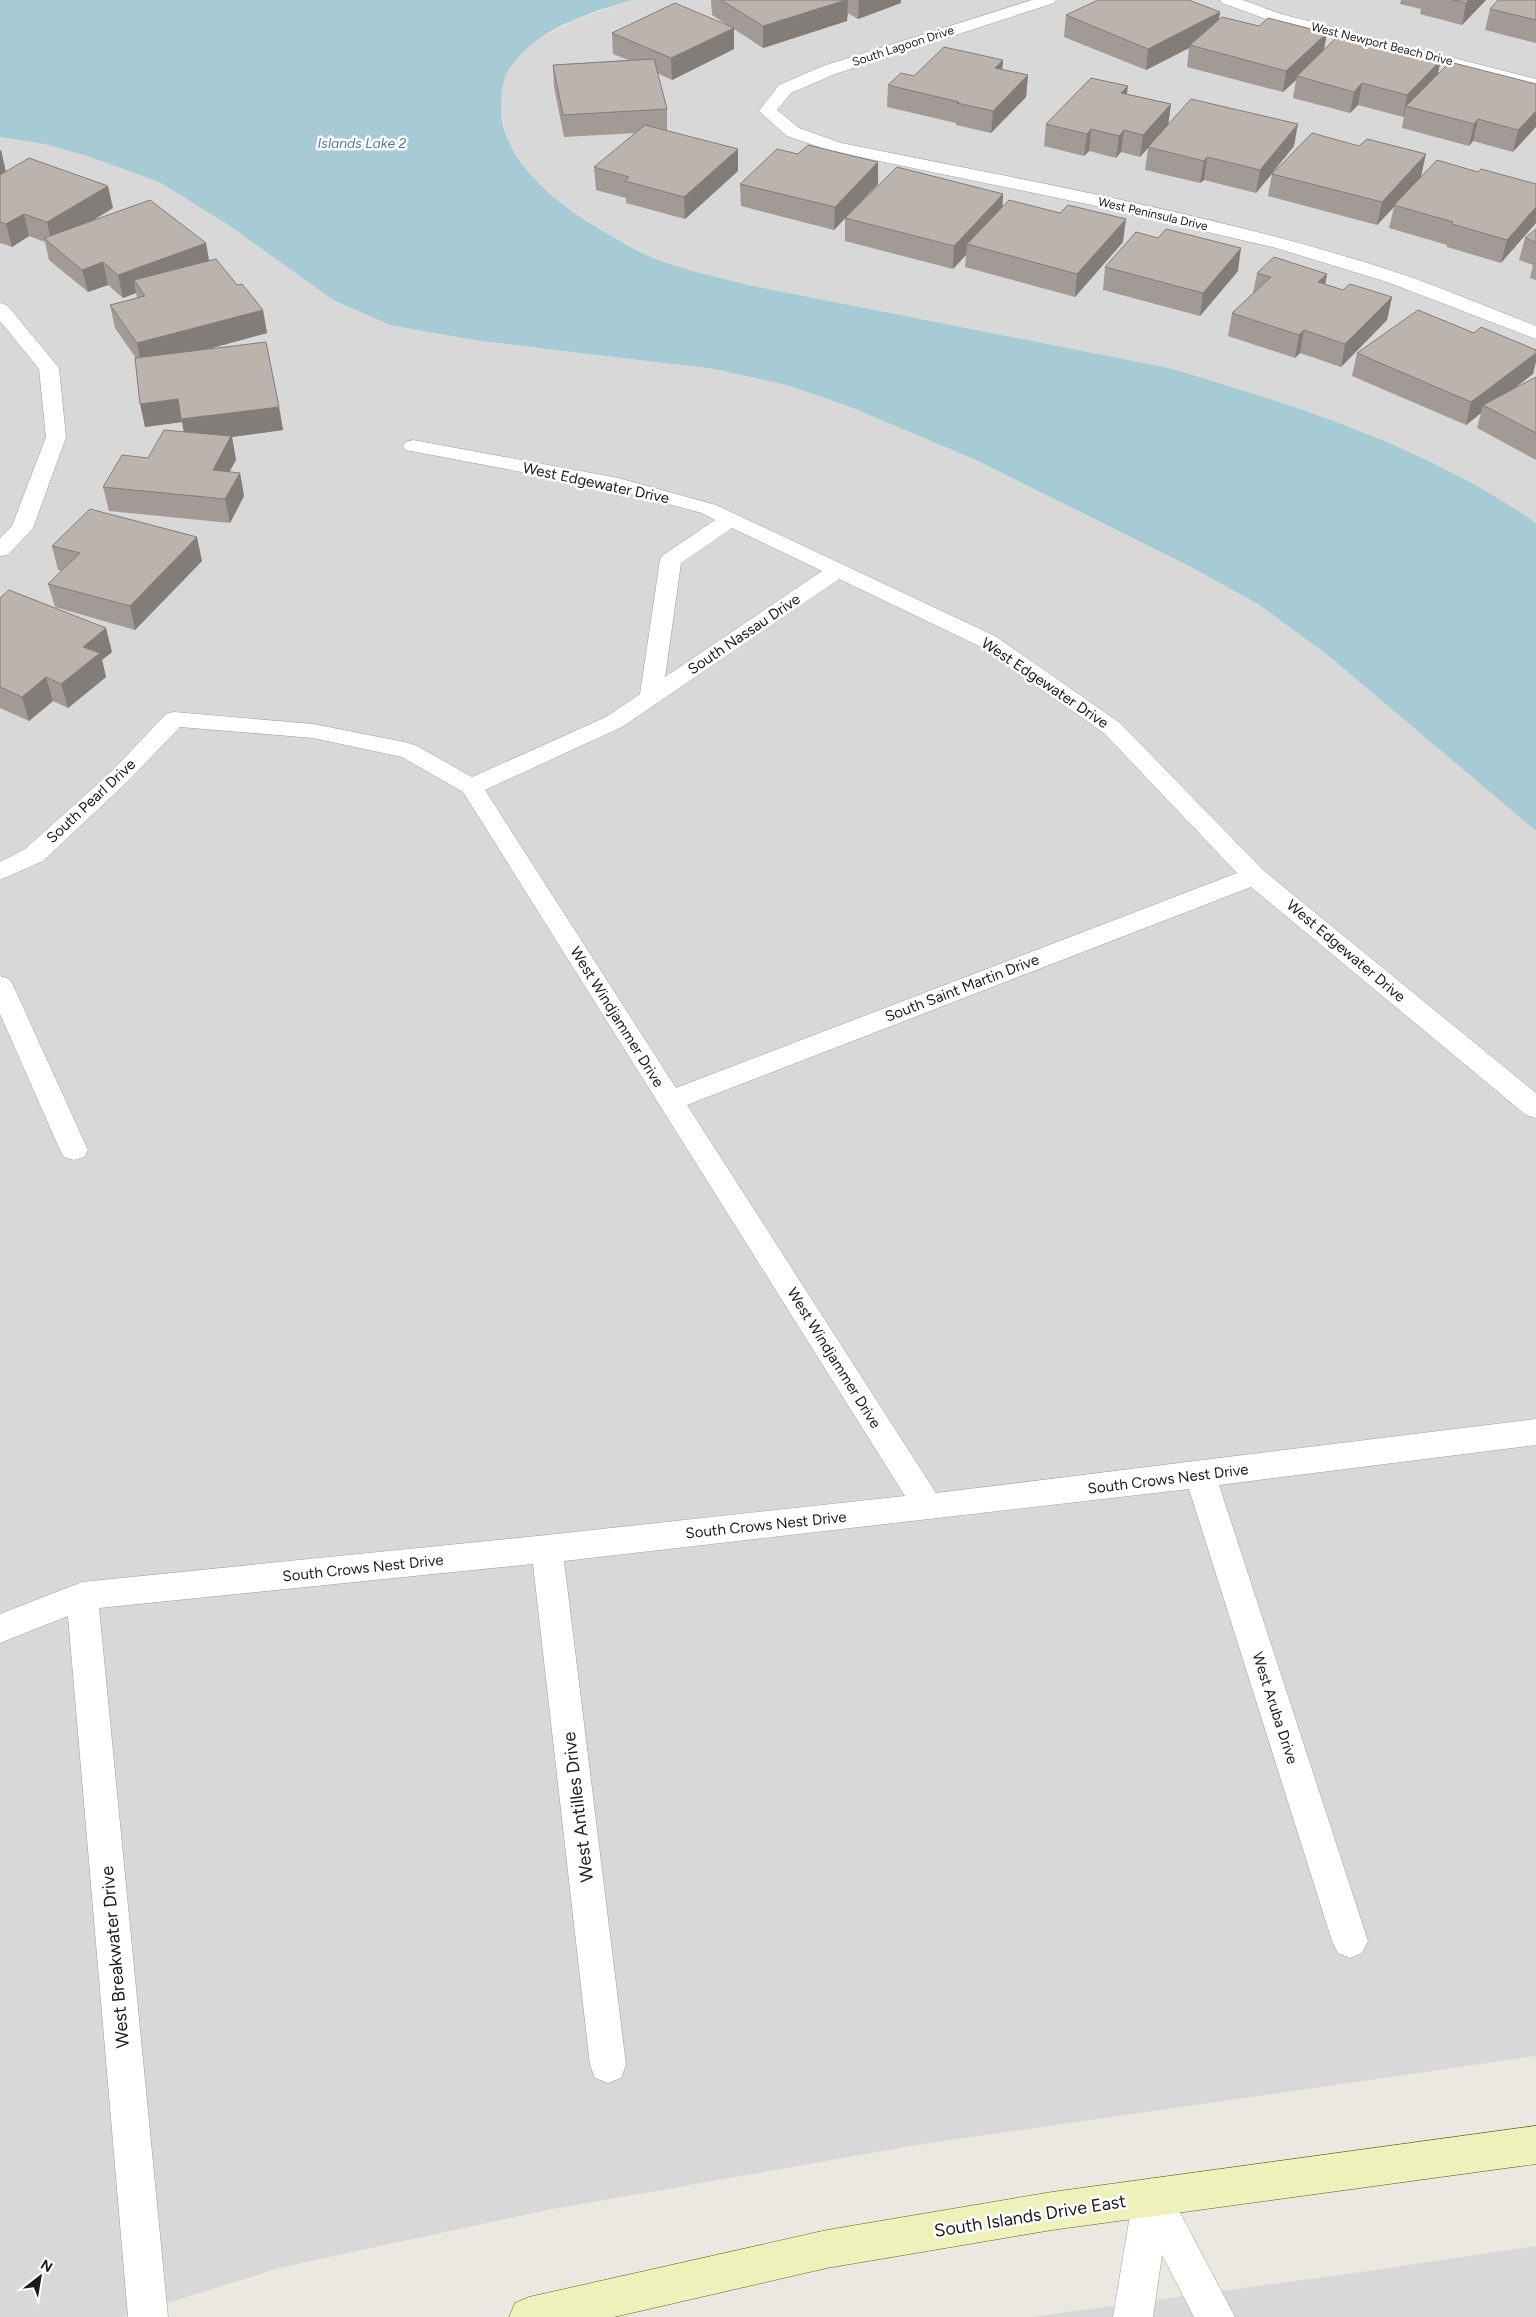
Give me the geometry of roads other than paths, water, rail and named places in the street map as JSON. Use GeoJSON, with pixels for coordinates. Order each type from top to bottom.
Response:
{"type":"FeatureCollection","features":[{"type":"Feature","properties":{"kind":"street","name":"South Lagoon Drive"},"geometry":{"type":"LineString","coordinates":[[768,110],[785,90],[829,70],[1048,0]]}},
{"type":"Feature","properties":{"kind":"street","name":"West Newport Beach Drive"},"geometry":{"type":"LineString","coordinates":[[1228,0],[1275,17],[1536,84]]}},
{"type":"Feature","properties":{"kind":"street","name":"West Peninsula Drive"},"geometry":{"type":"LineString","coordinates":[[768,110],[793,132],[836,147],[1138,209],[1346,262],[1485,312],[1536,333]]}},
{"type":"Feature","properties":{"kind":"street"},"geometry":{"type":"LineString","coordinates":[[0,309],[49,368],[56,437],[22,528],[0,550]]}},
{"type":"Feature","properties":{"kind":"street","name":"West Edgewater Drive"},"geometry":{"type":"LineString","coordinates":[[413,446],[618,484],[709,509],[987,642],[1112,728],[1254,876],[1536,1108]]}},
{"type":"Feature","properties":{"kind":"street"},"geometry":{"type":"LineString","coordinates":[[650,697],[671,560],[731,519]]}},
{"type":"Feature","properties":{"kind":"street","name":"South Nassau Drive"},"geometry":{"type":"LineString","coordinates":[[471,787],[614,722],[838,570]]}},
{"type":"Feature","properties":{"kind":"street","name":"West Windjammer Drive"},"geometry":{"type":"LineString","coordinates":[[174,719],[313,731],[410,751],[471,787],[928,1507]]}},
{"type":"Feature","properties":{"kind":"street","name":"South Pearl Drive"},"geometry":{"type":"LineString","coordinates":[[0,872],[34,855],[120,776],[174,719]]}},
{"type":"Feature","properties":{"kind":"street","name":"South Saint Martin Drive"},"geometry":{"type":"LineString","coordinates":[[671,1101],[1254,876]]}},
{"type":"Feature","properties":{"kind":"street"},"geometry":{"type":"LineString","coordinates":[[0,985],[74,1150]]}},
{"type":"Feature","properties":{"kind":"street","name":"South Crows Nest Drive"},"geometry":{"type":"LineString","coordinates":[[0,1629],[82,1596],[547,1549],[928,1507],[1200,1476],[1536,1432]]}},
{"type":"Feature","properties":{"kind":"street","name":"West Aruba Drive"},"geometry":{"type":"LineString","coordinates":[[1200,1476],[1350,1941]]}},
{"type":"Feature","properties":{"kind":"street","name":"West Antilles Drive"},"geometry":{"type":"LineString","coordinates":[[547,1549],[608,2065]]}},
{"type":"Feature","properties":{"kind":"street","name":"West Breakwater Drive"},"geometry":{"type":"LineString","coordinates":[[82,1596],[148,2317]]}},
{"type":"Feature","properties":{"kind":"street","name":"South Islands Drive East"},"geometry":{"type":"LineString","coordinates":[[529,2317],[827,2249],[1052,2211],[1536,2145]]}},
{"type":"Feature","properties":{"kind":"street"},"geometry":{"type":"LineString","coordinates":[[1133,2317],[1152,2197]]}},
{"type":"Feature","properties":{"kind":"street"},"geometry":{"type":"LineString","coordinates":[[1152,2197],[1215,2317]]}},
{"type":"Feature","properties":{"kind":"water","name":"Islands Lake 2"},"geometry":{"type":"Polygon","coordinates":[[[0,0],[633,0],[568,22],[538,39],[525,50],[508,71],[501,96],[503,124],[510,145],[522,164],[555,198],[594,226],[642,253],[696,272],[748,285],[1169,368],[1264,397],[1312,413],[1405,450],[1494,496],[1536,523],[1536,831],[1330,657],[1258,604],[1191,567],[976,460],[848,406],[787,385],[714,369],[480,341],[390,325],[333,300],[227,224],[159,182],[87,156],[44,144],[0,137],[0,0]]]}}]}
